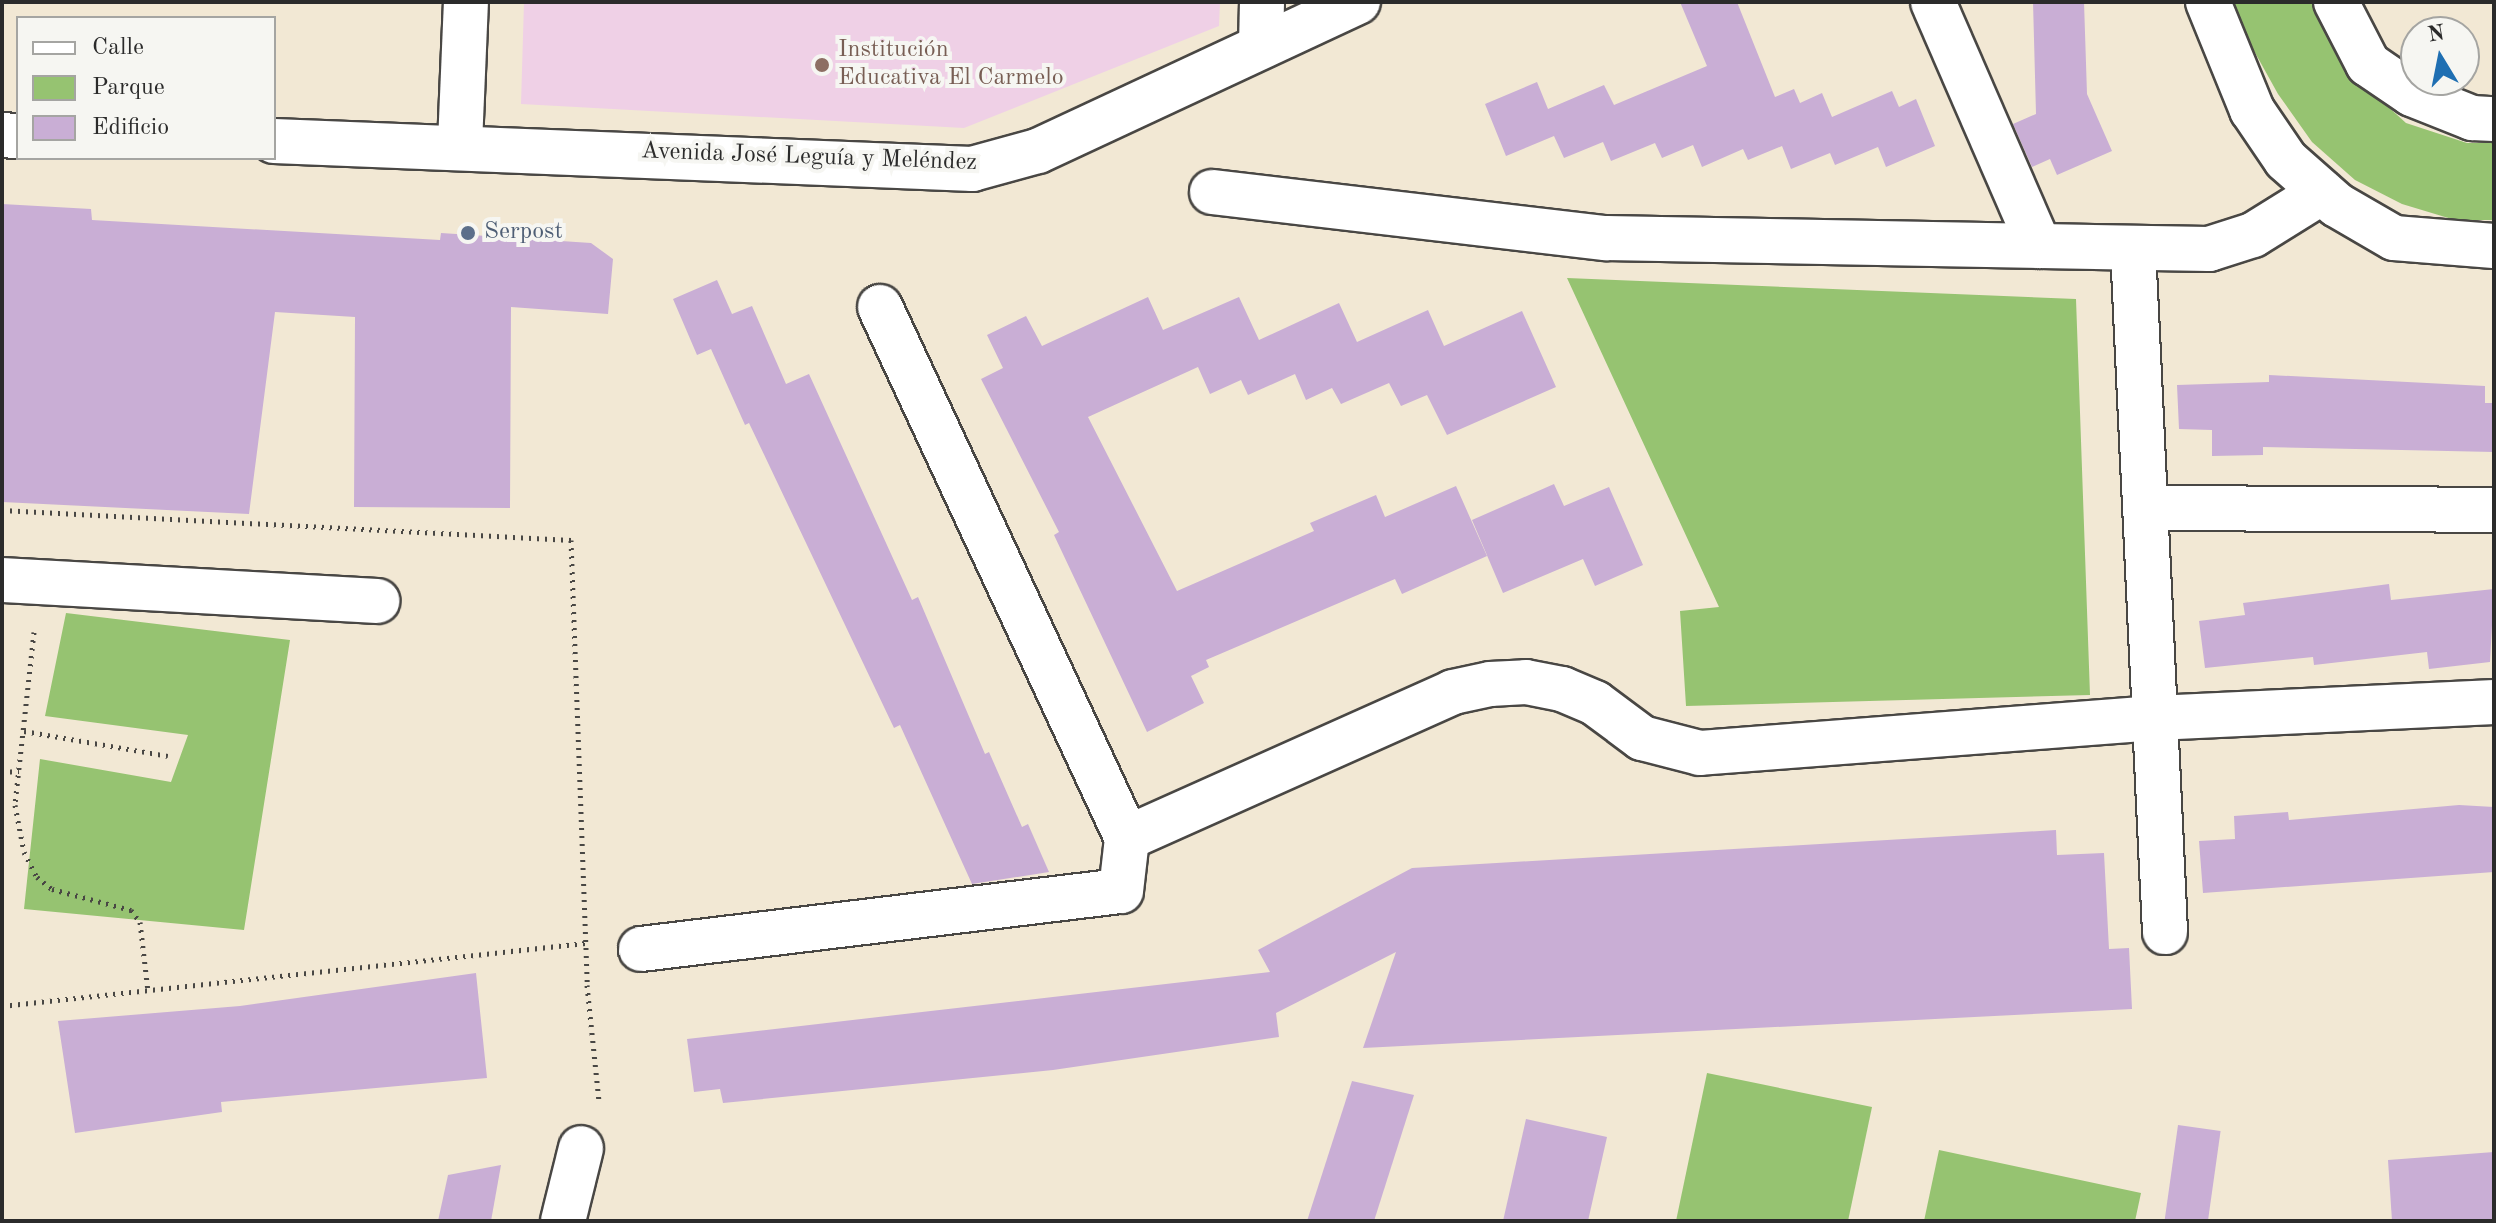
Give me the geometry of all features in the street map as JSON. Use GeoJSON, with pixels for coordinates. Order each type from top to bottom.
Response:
{"type":"FeatureCollection","features":[{"type":"Feature","properties":{"kind":"street"},"geometry":{"type":"LineString","coordinates":[[460,144],[466,2]]}},
{"type":"Feature","properties":{"kind":"street"},"geometry":{"type":"LineString","coordinates":[[1261,46],[1262,2]]}},
{"type":"Feature","properties":{"kind":"street","name":"Avenida José Leguía y Meléndez"},"geometry":{"type":"LineString","coordinates":[[276,141],[460,144],[972,169],[1038,151],[1358,2]]}},
{"type":"Feature","properties":{"kind":"street"},"geometry":{"type":"LineString","coordinates":[[1933,2],[2039,246]]}},
{"type":"Feature","properties":{"kind":"street"},"geometry":{"type":"LineString","coordinates":[[2208,2],[2222,49],[2252,110],[2286,160],[2322,192],[2394,238],[2494,246]]}},
{"type":"Feature","properties":{"kind":"street"},"geometry":{"type":"LineString","coordinates":[[2336,2],[2368,64],[2412,94],[2472,118],[2494,119]]}},
{"type":"Feature","properties":{"kind":"street"},"geometry":{"type":"LineString","coordinates":[[1212,192],[1606,238],[2209,249],[2253,235],[2322,192]]}},
{"type":"Feature","properties":{"kind":"street"},"geometry":{"type":"LineString","coordinates":[[2133,248],[2149,508],[2165,932]]}},
{"type":"Feature","properties":{"kind":"street"},"geometry":{"type":"LineString","coordinates":[[641,949],[1121,891],[1127,838],[880,307]]}},
{"type":"Feature","properties":{"kind":"street"},"geometry":{"type":"LineString","coordinates":[[2149,508],[2494,510]]}},
{"type":"Feature","properties":{"kind":"street"},"geometry":{"type":"LineString","coordinates":[[20,580],[377,601]]}},
{"type":"Feature","properties":{"kind":"street"},"geometry":{"type":"LineString","coordinates":[[1127,838],[1453,692],[1490,684],[1526,682],[1562,689],[1595,703],[1642,738],[1700,753],[2156,718],[2494,702]]}},
{"type":"Feature","properties":{"kind":"street"},"geometry":{"type":"LineString","coordinates":[[563,1221],[578,1160]]}},
{"type":"Feature","properties":{"kind":"path"},"geometry":{"type":"LineString","coordinates":[[2,510],[571,540],[586,943],[600,1155],[578,1160]]}},
{"type":"Feature","properties":{"kind":"path"},"geometry":{"type":"LineString","coordinates":[[20,580],[24,731],[15,805],[24,852],[37,877],[52,889],[131,910],[140,922],[148,991]]}},
{"type":"Feature","properties":{"kind":"path"},"geometry":{"type":"LineString","coordinates":[[24,731],[168,756]]}},
{"type":"Feature","properties":{"kind":"path"},"geometry":{"type":"LineString","coordinates":[[2,772],[19,771]]}},
{"type":"Feature","properties":{"kind":"path"},"geometry":{"type":"LineString","coordinates":[[2,1006],[586,943]]}},
{"type":"Feature","properties":{"kind":"shaded area","name":"Institución Educativa El Carmelo"},"geometry":{"type":"Polygon","coordinates":[[[524,2],[1220,2],[1219,26],[964,128],[521,104],[524,2]]]}},
{"type":"Feature","properties":{"kind":"green space"},"geometry":{"type":"Polygon","coordinates":[[[2234,2],[2311,2],[2362,83],[2406,123],[2467,143],[2494,143],[2494,220],[2455,220],[2402,204],[2355,180],[2312,142],[2278,94],[2248,40],[2234,2]]]}},
{"type":"Feature","properties":{"kind":"green space"},"geometry":{"type":"Polygon","coordinates":[[[1567,278],[2076,299],[2090,695],[1686,706],[1680,611],[1719,607],[1567,278]]]}},
{"type":"Feature","properties":{"kind":"green space"},"geometry":{"type":"Polygon","coordinates":[[[66,613],[290,640],[244,930],[24,909],[40,759],[171,782],[188,735],[45,716],[66,613]]]}},
{"type":"Feature","properties":{"kind":"green space"},"geometry":{"type":"Polygon","coordinates":[[[1707,1073],[1872,1107],[1848,1221],[1676,1221],[1707,1073]]]}},
{"type":"Feature","properties":{"kind":"green space"},"geometry":{"type":"Polygon","coordinates":[[[1939,1150],[2141,1193],[2135,1221],[1924,1221],[1939,1150]]]}},
{"type":"Feature","properties":{"kind":"building"},"geometry":{"type":"Polygon","coordinates":[[[1680,2],[1737,2],[1775,97],[1794,89],[1800,103],[1822,93],[1832,117],[1892,91],[1899,107],[1916,99],[1935,146],[1886,167],[1878,147],[1835,165],[1830,153],[1791,169],[1782,146],[1748,160],[1743,149],[1702,167],[1693,145],[1662,158],[1655,143],[1611,161],[1603,142],[1564,158],[1554,136],[1506,156],[1485,104],[1537,82],[1548,109],[1604,85],[1614,105],[1707,66],[1680,2]]]}},
{"type":"Feature","properties":{"kind":"building"},"geometry":{"type":"Polygon","coordinates":[[[2033,2],[2084,2],[2087,94],[2112,151],[2057,175],[2050,159],[2032,167],[2013,124],[2036,114],[2033,2]]]}},
{"type":"Feature","properties":{"kind":"building"},"geometry":{"type":"Polygon","coordinates":[[[2,204],[91,209],[92,220],[440,240],[441,233],[591,243],[613,259],[608,314],[511,307],[510,508],[354,507],[355,317],[275,312],[249,514],[2,502],[2,204]]]}},
{"type":"Feature","properties":{"kind":"building"},"geometry":{"type":"Polygon","coordinates":[[[717,280],[732,314],[752,306],[786,384],[809,374],[912,600],[918,597],[985,754],[989,752],[1022,827],[1028,824],[1049,872],[972,884],[900,725],[894,728],[749,423],[745,425],[711,349],[697,355],[673,299],[717,280]]]}},
{"type":"Feature","properties":{"kind":"building"},"geometry":{"type":"Polygon","coordinates":[[[1148,297],[1163,330],[1239,297],[1259,340],[1339,303],[1357,342],[1428,310],[1444,346],[1522,311],[1556,387],[1447,435],[1427,395],[1401,406],[1389,383],[1341,404],[1332,388],[1306,400],[1295,374],[1248,395],[1241,380],[1210,394],[1198,367],[1088,417],[1177,591],[1314,531],[1310,523],[1376,495],[1385,517],[1456,486],[1487,556],[1402,594],[1395,579],[1206,660],[1209,667],[1191,676],[1204,703],[1147,732],[1054,535],[1059,532],[981,379],[1003,368],[987,335],[1026,316],[1042,346],[1148,297]]]}},
{"type":"Feature","properties":{"kind":"building"},"geometry":{"type":"Polygon","coordinates":[[[2269,375],[2485,386],[2485,403],[2494,403],[2494,452],[2263,447],[2263,455],[2212,456],[2212,430],[2179,429],[2177,385],[2269,382],[2269,375]]]}},
{"type":"Feature","properties":{"kind":"building"},"geometry":{"type":"Polygon","coordinates":[[[1554,484],[1564,506],[1609,487],[1643,565],[1595,586],[1583,559],[1503,593],[1472,520],[1554,484]]]}},
{"type":"Feature","properties":{"kind":"building"},"geometry":{"type":"Polygon","coordinates":[[[2389,584],[2391,600],[2494,589],[2490,662],[2429,669],[2427,652],[2314,665],[2313,657],[2205,668],[2199,621],[2245,615],[2243,603],[2389,584]]]}},
{"type":"Feature","properties":{"kind":"building"},"geometry":{"type":"Polygon","coordinates":[[[2459,805],[2494,807],[2494,872],[2203,893],[2199,841],[2235,839],[2234,816],[2288,812],[2289,820],[2459,805]]]}},
{"type":"Feature","properties":{"kind":"building"},"geometry":{"type":"Polygon","coordinates":[[[2056,830],[2057,855],[2104,853],[2109,949],[2129,948],[2132,1009],[1363,1048],[1396,952],[1276,1013],[1279,1037],[1053,1070],[723,1103],[720,1089],[694,1092],[687,1039],[1270,972],[1258,950],[1412,868],[2056,830]]]}},
{"type":"Feature","properties":{"kind":"building"},"geometry":{"type":"Polygon","coordinates":[[[476,973],[487,1078],[221,1102],[222,1112],[75,1133],[58,1021],[240,1006],[476,973]]]}},
{"type":"Feature","properties":{"kind":"building"},"geometry":{"type":"Polygon","coordinates":[[[1352,1081],[1414,1095],[1374,1221],[1307,1221],[1352,1081]]]}},
{"type":"Feature","properties":{"kind":"building"},"geometry":{"type":"Polygon","coordinates":[[[1526,1119],[1607,1137],[1588,1221],[1503,1221],[1526,1119]]]}},
{"type":"Feature","properties":{"kind":"building"},"geometry":{"type":"Polygon","coordinates":[[[2178,1125],[2221,1131],[2208,1221],[2165,1221],[2178,1125]]]}},
{"type":"Feature","properties":{"kind":"building"},"geometry":{"type":"Polygon","coordinates":[[[2494,1152],[2494,1221],[2392,1221],[2388,1160],[2494,1152]]]}},
{"type":"Feature","properties":{"kind":"building"},"geometry":{"type":"Polygon","coordinates":[[[501,1165],[491,1221],[438,1221],[448,1175],[501,1165]]]}},
{"type":"Feature","properties":{"kind":"place","name":"Institución Educativa El Carmelo"},"geometry":{"type":"Point","coordinates":[822,65]}},
{"type":"Feature","properties":{"kind":"place","name":"Serpost"},"geometry":{"type":"Point","coordinates":[468,233]}}]}
